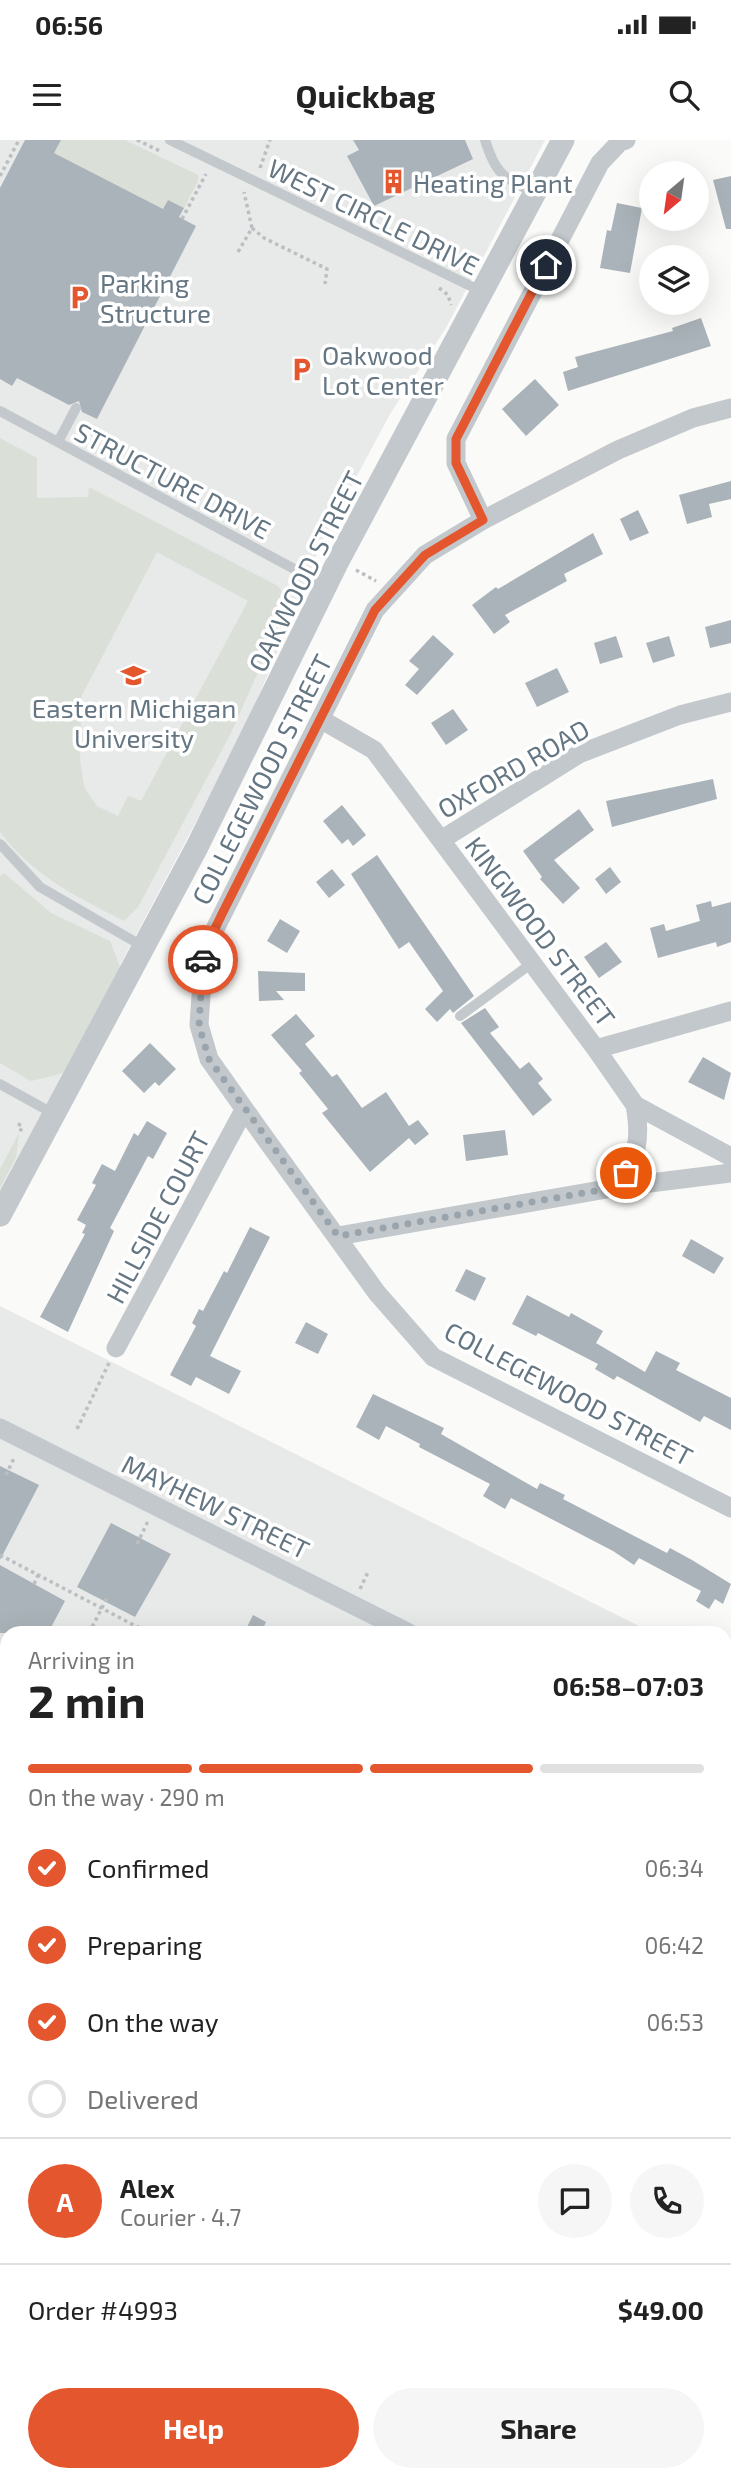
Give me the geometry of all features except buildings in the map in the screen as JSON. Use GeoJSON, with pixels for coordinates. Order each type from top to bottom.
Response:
{"type":"FeatureCollection","features":[{"type":"Feature","properties":{"kind":"street","name":"OAKWOOD STREET"},"geometry":{"type":"LineString","coordinates":[[0,1215],[233,779],[326,586],[563,140]]}},
{"type":"Feature","properties":{"kind":"street"},"geometry":{"type":"LineString","coordinates":[[483,520],[456,463],[456,439],[600,163],[622,141]]}},
{"type":"Feature","properties":{"kind":"street","name":"COLLEGEWOOD STREET"},"geometry":{"type":"LineString","coordinates":[[731,408],[693,418],[618,450],[483,520],[425,555],[375,610],[204,951],[199,1026],[209,1059],[244,1110],[377,1293],[433,1357],[731,1508]]}},
{"type":"Feature","properties":{"kind":"street","name":"OXFORD ROAD"},"geometry":{"type":"LineString","coordinates":[[441,840],[579,754],[680,715],[731,702]]}},
{"type":"Feature","properties":{"kind":"street","name":"KINGWOOD STREET"},"geometry":{"type":"LineString","coordinates":[[322,720],[374,750],[635,1105],[731,1157]]}},
{"type":"Feature","properties":{"kind":"street"},"geometry":{"type":"LineString","coordinates":[[596,1049],[731,1011]]}},
{"type":"Feature","properties":{"kind":"street"},"geometry":{"type":"LineString","coordinates":[[618,1187],[634,1159],[639,1141],[635,1105]]}},
{"type":"Feature","properties":{"kind":"street","name":"HILLSIDE COURT"},"geometry":{"type":"LineString","coordinates":[[116,1348],[244,1110]]}},
{"type":"Feature","properties":{"kind":"street"},"geometry":{"type":"LineString","coordinates":[[338,1236],[618,1187],[731,1173]]}},
{"type":"Feature","properties":{"kind":"street","name":"MAYHEW STREET"},"geometry":{"type":"LineString","coordinates":[[0,1428],[377,1625]]}},
{"type":"Feature","properties":{"kind":"lane","name":"WEST CIRCLE DRIVE"},"geometry":{"type":"LineString","coordinates":[[170,140],[484,292]]}},
{"type":"Feature","properties":{"kind":"lane"},"geometry":{"type":"LineString","coordinates":[[485,140],[493,166],[503,177],[536,193]]}},
{"type":"Feature","properties":{"kind":"lane"},"geometry":{"type":"LineString","coordinates":[[58,442],[76,408]]}},
{"type":"Feature","properties":{"kind":"lane","name":"STRUCTURE DRIVE"},"geometry":{"type":"LineString","coordinates":[[0,411],[326,586]]}},
{"type":"Feature","properties":{"kind":"lane"},"geometry":{"type":"LineString","coordinates":[[0,844],[40,887],[145,947]]}},
{"type":"Feature","properties":{"kind":"lane"},"geometry":{"type":"LineString","coordinates":[[460,1016],[531,963]]}},
{"type":"Feature","properties":{"kind":"lane"},"geometry":{"type":"LineString","coordinates":[[0,1084],[55,1115]]}},
{"type":"Feature","properties":{"kind":"path"},"geometry":{"type":"LineString","coordinates":[[0,176],[19,140]]}},
{"type":"Feature","properties":{"kind":"path"},"geometry":{"type":"LineString","coordinates":[[259,170],[270,140]]}},
{"type":"Feature","properties":{"kind":"path"},"geometry":{"type":"LineString","coordinates":[[182,219],[206,174]]}},
{"type":"Feature","properties":{"kind":"path"},"geometry":{"type":"LineString","coordinates":[[244,192],[251,228],[264,239],[327,269],[326,284]]}},
{"type":"Feature","properties":{"kind":"path"},"geometry":{"type":"LineString","coordinates":[[238,252],[251,228]]}},
{"type":"Feature","properties":{"kind":"path"},"geometry":{"type":"LineString","coordinates":[[356,570],[379,583]]}},
{"type":"Feature","properties":{"kind":"path"},"geometry":{"type":"LineString","coordinates":[[18,1128],[20,1123]]}},
{"type":"Feature","properties":{"kind":"path"},"geometry":{"type":"LineString","coordinates":[[77,1429],[116,1348]]}},
{"type":"Feature","properties":{"kind":"path"},"geometry":{"type":"LineString","coordinates":[[6,1475],[15,1454]]}},
{"type":"Feature","properties":{"kind":"path"},"geometry":{"type":"LineString","coordinates":[[137,1544],[149,1520]]}},
{"type":"Feature","properties":{"kind":"path"},"geometry":{"type":"LineString","coordinates":[[0,1555],[136,1626]]}},
{"type":"Feature","properties":{"kind":"path"},"geometry":{"type":"LineString","coordinates":[[357,1594],[368,1572]]}},
{"type":"Feature","properties":{"kind":"path"},"geometry":{"type":"LineString","coordinates":[[34,1584],[38,1576]]}},
{"type":"Feature","properties":{"kind":"path"},"geometry":{"type":"LineString","coordinates":[[93,1626],[108,1596]]}},
{"type":"Feature","properties":{"kind":"shaded area","name":"Eastern Michigan University"},"geometry":{"type":"Polygon","coordinates":[[[0,140],[545,140],[446,328],[390,414],[321,543],[296,609],[239,741],[0,1191],[0,140]]]}},
{"type":"Feature","properties":{"kind":"shaded area"},"geometry":{"type":"Polygon","coordinates":[[[61,140],[125,140],[198,175],[198,181],[184,208],[168,200],[163,209],[54,153],[61,140]]]}},
{"type":"Feature","properties":{"kind":"shaded area"},"geometry":{"type":"Polygon","coordinates":[[[0,438],[37,458],[37,498],[88,497],[89,487],[278,586],[289,602],[231,733],[138,907],[124,921],[56,884],[26,861],[0,832],[0,438]],[[157,552],[82,695],[80,760],[84,787],[97,806],[118,816],[128,796],[141,801],[248,601],[157,552]]]}},
{"type":"Feature","properties":{"kind":"shaded area"},"geometry":{"type":"Polygon","coordinates":[[[4,873],[51,913],[110,941],[120,967],[63,1073],[31,1081],[0,1063],[0,876],[4,873]]]}},
{"type":"Feature","properties":{"kind":"shaded area"},"geometry":{"type":"Polygon","coordinates":[[[19,1133],[16,1157],[0,1188],[0,1169],[19,1133]]]}},
{"type":"Feature","properties":{"kind":"shaded area"},"geometry":{"type":"Polygon","coordinates":[[[0,1306],[639,1626],[0,1626],[0,1306]]]}},
{"type":"Feature","properties":{"kind":"way so far"},"geometry":{"type":"LineString","coordinates":[[203,960],[199,1026],[209,1059],[338,1236],[618,1187],[626,1173]]}},
{"type":"Feature","properties":{"kind":"place","name":"Heating Plant"},"geometry":{"type":"Point","coordinates":[393,182]}},
{"type":"Feature","properties":{"kind":"place","name":"Parking Structure"},"geometry":{"type":"Point","coordinates":[80,297]}},
{"type":"Feature","properties":{"kind":"place","name":"Oakwood Lot Center"},"geometry":{"type":"Point","coordinates":[302,369]}},
{"type":"Feature","properties":{"kind":"place","name":"Eastern Michigan University"},"geometry":{"type":"Point","coordinates":[134,675]}},
{"type":"Feature","properties":{"kind":"route"},"geometry":{"type":"LineString","coordinates":[[203,960],[204,951],[223,912],[322,720],[375,610],[425,555],[483,520],[456,463],[456,439],[546,265]]}}]}
